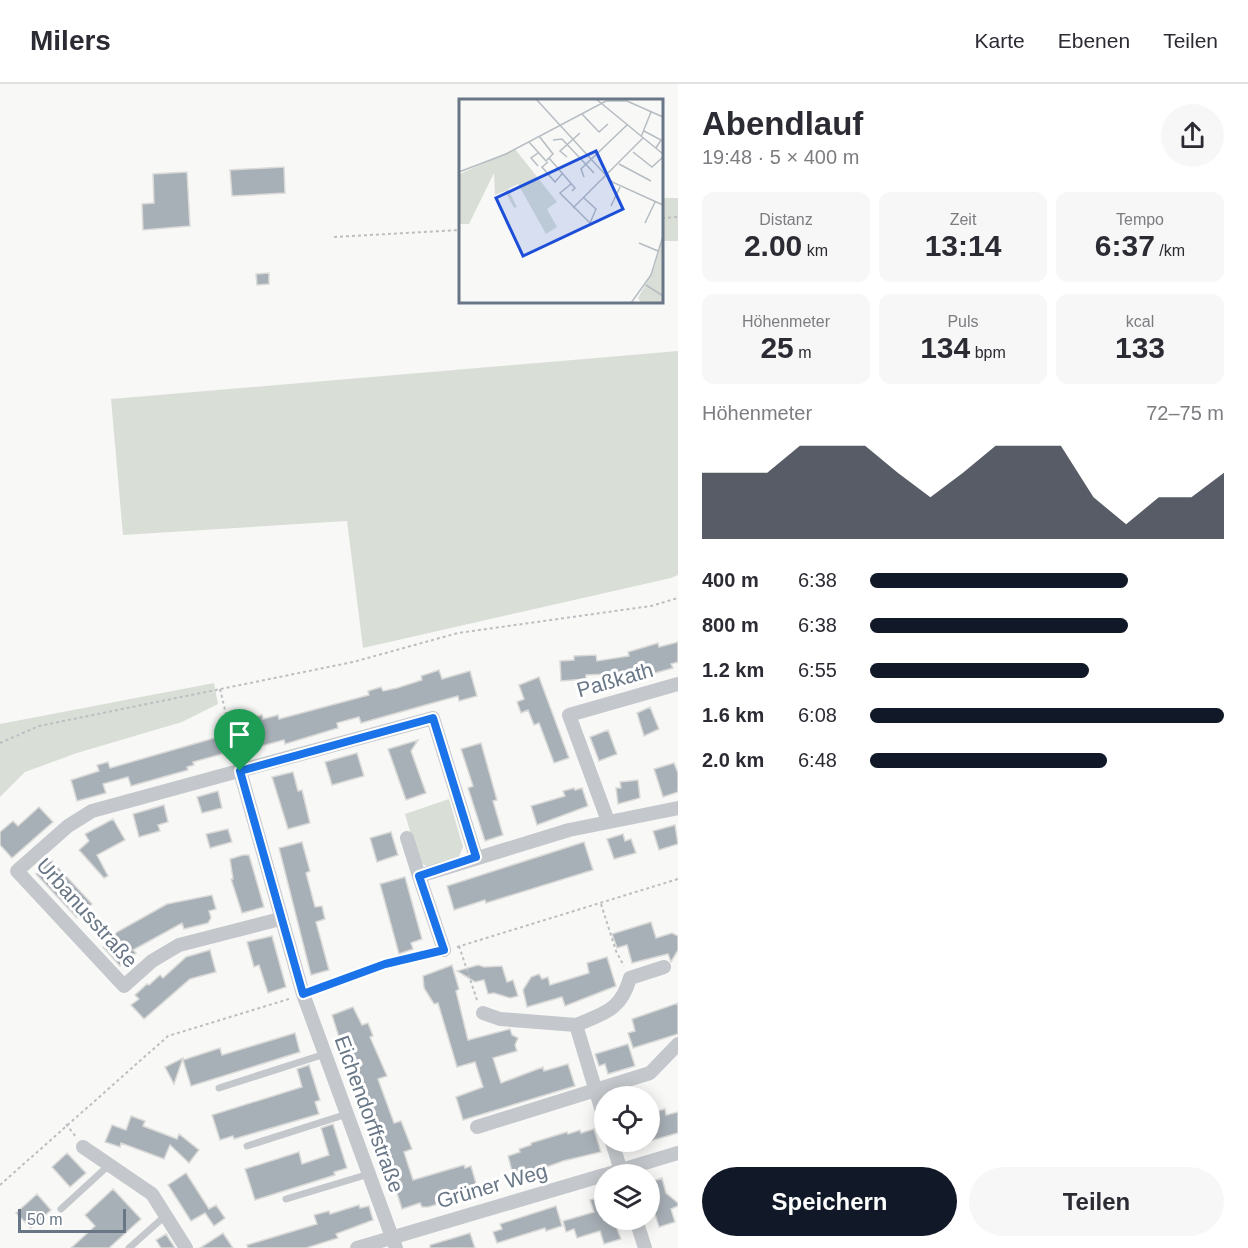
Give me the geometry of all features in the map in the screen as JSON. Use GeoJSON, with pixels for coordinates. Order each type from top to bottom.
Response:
{"type":"FeatureCollection","features":[{"type":"Feature","properties":{"kind":"street","name":"Paßkath"},"geometry":{"type":"LineString","coordinates":[[608,821],[569,715],[678,684]]}},
{"type":"Feature","properties":{"kind":"street","name":"Urbanusstraße"},"geometry":{"type":"LineString","coordinates":[[280,919],[179,945],[152,961],[124,986],[17,872],[68,826],[93,811],[433,718],[476,857]]}},
{"type":"Feature","properties":{"kind":"street"},"geometry":{"type":"LineString","coordinates":[[240,771],[303,994]]}},
{"type":"Feature","properties":{"kind":"street"},"geometry":{"type":"LineString","coordinates":[[419,876],[476,857],[608,821],[678,808]]}},
{"type":"Feature","properties":{"kind":"street"},"geometry":{"type":"LineString","coordinates":[[407,838],[444,950]]}},
{"type":"Feature","properties":{"kind":"street"},"geometry":{"type":"LineString","coordinates":[[483,1013],[500,1018],[576,1024],[603,1014],[617,1005],[625,996],[630,978],[664,967]]}},
{"type":"Feature","properties":{"kind":"street","name":"Eichendorffstraße"},"geometry":{"type":"LineString","coordinates":[[303,994],[394,1242]]}},
{"type":"Feature","properties":{"kind":"street"},"geometry":{"type":"LineString","coordinates":[[576,1024],[595,1086]]}},
{"type":"Feature","properties":{"kind":"street"},"geometry":{"type":"LineString","coordinates":[[609,1086],[650,1073],[678,1044]]}},
{"type":"Feature","properties":{"kind":"street"},"geometry":{"type":"LineString","coordinates":[[477,1127],[594,1091]]}},
{"type":"Feature","properties":{"kind":"street"},"geometry":{"type":"LineString","coordinates":[[83,1147],[152,1194],[186,1248]]}},
{"type":"Feature","properties":{"kind":"street","name":"Grüner Weg"},"geometry":{"type":"LineString","coordinates":[[644,1164],[678,1153]]}},
{"type":"Feature","properties":{"kind":"street","name":"Grüner Weg"},"geometry":{"type":"LineString","coordinates":[[357,1248],[394,1242],[594,1180]]}},
{"type":"Feature","properties":{"kind":"street"},"geometry":{"type":"LineString","coordinates":[[639,1230],[645,1248]]}},
{"type":"Feature","properties":{"kind":"lane"},"geometry":{"type":"LineString","coordinates":[[219,1088],[325,1054]]}},
{"type":"Feature","properties":{"kind":"lane"},"geometry":{"type":"LineString","coordinates":[[247,1146],[347,1114]]}},
{"type":"Feature","properties":{"kind":"lane"},"geometry":{"type":"LineString","coordinates":[[61,1209],[109,1165]]}},
{"type":"Feature","properties":{"kind":"lane"},"geometry":{"type":"LineString","coordinates":[[286,1199],[369,1174]]}},
{"type":"Feature","properties":{"kind":"lane"},"geometry":{"type":"LineString","coordinates":[[129,1248],[165,1216]]}},
{"type":"Feature","properties":{"kind":"path"},"geometry":{"type":"LineString","coordinates":[[663,218],[678,217]]}},
{"type":"Feature","properties":{"kind":"path"},"geometry":{"type":"LineString","coordinates":[[334,237],[459,230]]}},
{"type":"Feature","properties":{"kind":"path"},"geometry":{"type":"LineString","coordinates":[[0,743],[39,726],[353,662],[458,633],[651,606],[678,598]]}},
{"type":"Feature","properties":{"kind":"path"},"geometry":{"type":"LineString","coordinates":[[220,689],[240,771]]}},
{"type":"Feature","properties":{"kind":"path"},"geometry":{"type":"LineString","coordinates":[[0,1185],[168,1036],[303,994],[385,964],[459,946],[678,879]]}},
{"type":"Feature","properties":{"kind":"path"},"geometry":{"type":"LineString","coordinates":[[601,904],[616,951],[630,978]]}},
{"type":"Feature","properties":{"kind":"path"},"geometry":{"type":"LineString","coordinates":[[459,946],[470,983],[483,1013]]}},
{"type":"Feature","properties":{"kind":"shaded area"},"geometry":{"type":"Polygon","coordinates":[[[663,198],[678,198],[678,241],[663,241],[663,198]]]}},
{"type":"Feature","properties":{"kind":"shaded area"},"geometry":{"type":"Polygon","coordinates":[[[678,351],[678,575],[671,578],[363,648],[347,521],[123,535],[111,399],[678,351]]]}},
{"type":"Feature","properties":{"kind":"shaded area"},"geometry":{"type":"Polygon","coordinates":[[[214,683],[218,704],[182,722],[77,753],[25,772],[0,797],[0,724],[214,683]]]}},
{"type":"Feature","properties":{"kind":"shaded area"},"geometry":{"type":"Polygon","coordinates":[[[449,799],[463,847],[458,859],[430,868],[419,862],[405,814],[449,799]]]}},
{"type":"Feature","properties":{"kind":"building"},"geometry":{"type":"Polygon","coordinates":[[[284,167],[285,193],[232,196],[230,170],[284,167]]]}},
{"type":"Feature","properties":{"kind":"building"},"geometry":{"type":"Polygon","coordinates":[[[187,172],[190,226],[143,230],[142,204],[154,203],[153,174],[187,172]]]}},
{"type":"Feature","properties":{"kind":"building"},"geometry":{"type":"Polygon","coordinates":[[[269,273],[269,284],[257,285],[256,274],[269,273]]]}},
{"type":"Feature","properties":{"kind":"building"},"geometry":{"type":"Polygon","coordinates":[[[678,642],[678,662],[671,664],[673,668],[648,675],[647,672],[610,679],[609,674],[586,675],[586,679],[561,681],[560,661],[574,660],[574,656],[596,655],[597,661],[629,656],[628,652],[658,643],[659,647],[678,642]]]}},
{"type":"Feature","properties":{"kind":"building"},"geometry":{"type":"Polygon","coordinates":[[[439,670],[442,679],[470,671],[477,696],[459,701],[458,696],[361,723],[359,717],[337,723],[338,728],[285,744],[284,740],[254,748],[253,743],[242,746],[237,727],[247,724],[246,719],[262,715],[263,719],[278,715],[279,719],[369,695],[368,691],[381,687],[383,691],[397,688],[422,680],[421,676],[439,670]]]}},
{"type":"Feature","properties":{"kind":"building"},"geometry":{"type":"Polygon","coordinates":[[[539,677],[569,758],[554,763],[539,723],[534,725],[528,710],[521,713],[517,702],[524,699],[519,685],[539,677]]]}},
{"type":"Feature","properties":{"kind":"building"},"geometry":{"type":"Polygon","coordinates":[[[650,707],[659,729],[644,736],[637,713],[650,707]]]}},
{"type":"Feature","properties":{"kind":"building"},"geometry":{"type":"Polygon","coordinates":[[[608,730],[617,754],[599,761],[590,737],[608,730]]]}},
{"type":"Feature","properties":{"kind":"building"},"geometry":{"type":"Polygon","coordinates":[[[218,737],[222,754],[193,762],[194,765],[187,767],[188,770],[131,786],[128,777],[103,784],[106,793],[77,801],[71,780],[99,771],[97,765],[108,762],[110,768],[218,737]]]}},
{"type":"Feature","properties":{"kind":"building"},"geometry":{"type":"Polygon","coordinates":[[[418,740],[411,751],[426,793],[406,800],[388,749],[418,740]]]}},
{"type":"Feature","properties":{"kind":"building"},"geometry":{"type":"Polygon","coordinates":[[[481,743],[497,800],[493,801],[503,835],[485,841],[468,788],[473,786],[461,749],[481,743]]]}},
{"type":"Feature","properties":{"kind":"building"},"geometry":{"type":"Polygon","coordinates":[[[357,753],[364,776],[332,785],[325,762],[357,753]]]}},
{"type":"Feature","properties":{"kind":"building"},"geometry":{"type":"Polygon","coordinates":[[[674,763],[678,773],[678,792],[663,797],[654,769],[674,763]]]}},
{"type":"Feature","properties":{"kind":"building"},"geometry":{"type":"Polygon","coordinates":[[[293,772],[298,791],[302,790],[310,823],[288,829],[272,777],[293,772]]]}},
{"type":"Feature","properties":{"kind":"building"},"geometry":{"type":"Polygon","coordinates":[[[638,780],[640,798],[618,804],[616,788],[621,788],[620,782],[638,780]]]}},
{"type":"Feature","properties":{"kind":"building"},"geometry":{"type":"Polygon","coordinates":[[[574,788],[575,790],[582,788],[588,806],[537,825],[531,806],[565,796],[563,791],[574,788]]]}},
{"type":"Feature","properties":{"kind":"building"},"geometry":{"type":"Polygon","coordinates":[[[218,791],[222,808],[202,813],[197,797],[218,791]]]}},
{"type":"Feature","properties":{"kind":"building"},"geometry":{"type":"Polygon","coordinates":[[[164,805],[168,822],[158,825],[160,831],[139,837],[133,814],[164,805]]]}},
{"type":"Feature","properties":{"kind":"building"},"geometry":{"type":"Polygon","coordinates":[[[39,807],[53,822],[12,858],[0,845],[0,832],[13,821],[18,826],[39,807]]]}},
{"type":"Feature","properties":{"kind":"building"},"geometry":{"type":"Polygon","coordinates":[[[113,819],[125,840],[97,855],[108,876],[104,878],[79,850],[89,841],[85,834],[113,819]]]}},
{"type":"Feature","properties":{"kind":"building"},"geometry":{"type":"Polygon","coordinates":[[[675,825],[678,844],[659,850],[653,831],[675,825]]]}},
{"type":"Feature","properties":{"kind":"building"},"geometry":{"type":"Polygon","coordinates":[[[228,829],[232,842],[210,848],[206,834],[228,829]]]}},
{"type":"Feature","properties":{"kind":"building"},"geometry":{"type":"Polygon","coordinates":[[[391,832],[398,855],[377,862],[370,838],[391,832]]]}},
{"type":"Feature","properties":{"kind":"building"},"geometry":{"type":"Polygon","coordinates":[[[623,834],[625,841],[631,839],[636,853],[614,859],[607,839],[623,834]]]}},
{"type":"Feature","properties":{"kind":"building"},"geometry":{"type":"Polygon","coordinates":[[[302,842],[310,871],[306,873],[315,907],[322,906],[325,919],[316,922],[329,970],[311,975],[279,848],[302,842]]]}},
{"type":"Feature","properties":{"kind":"building"},"geometry":{"type":"Polygon","coordinates":[[[584,842],[593,870],[486,903],[485,900],[454,910],[447,886],[584,842]]]}},
{"type":"Feature","properties":{"kind":"building"},"geometry":{"type":"Polygon","coordinates":[[[249,855],[264,907],[242,913],[231,879],[233,879],[230,859],[249,855]]]}},
{"type":"Feature","properties":{"kind":"building"},"geometry":{"type":"Polygon","coordinates":[[[51,860],[92,904],[77,918],[36,874],[51,860]]]}},
{"type":"Feature","properties":{"kind":"building"},"geometry":{"type":"Polygon","coordinates":[[[405,877],[422,939],[411,943],[413,949],[399,954],[380,884],[405,877]]]}},
{"type":"Feature","properties":{"kind":"building"},"geometry":{"type":"Polygon","coordinates":[[[212,895],[216,909],[209,911],[211,918],[208,923],[184,929],[182,923],[133,950],[136,953],[120,966],[103,947],[117,932],[167,904],[212,895]]]}},
{"type":"Feature","properties":{"kind":"building"},"geometry":{"type":"Polygon","coordinates":[[[651,922],[656,938],[672,933],[678,936],[678,950],[671,962],[668,954],[632,963],[627,945],[617,948],[612,934],[651,922]]]}},
{"type":"Feature","properties":{"kind":"building"},"geometry":{"type":"Polygon","coordinates":[[[272,936],[286,987],[268,993],[259,965],[254,967],[247,942],[272,936]]]}},
{"type":"Feature","properties":{"kind":"building"},"geometry":{"type":"Polygon","coordinates":[[[210,950],[216,972],[190,979],[144,1019],[131,1005],[139,999],[135,995],[147,984],[149,985],[160,975],[163,978],[186,957],[210,950]]]}},
{"type":"Feature","properties":{"kind":"building"},"geometry":{"type":"Polygon","coordinates":[[[607,957],[616,986],[565,1006],[562,997],[527,1007],[523,990],[531,977],[539,974],[542,979],[548,977],[550,985],[589,973],[587,963],[607,957]]]}},
{"type":"Feature","properties":{"kind":"building"},"geometry":{"type":"Polygon","coordinates":[[[452,965],[459,989],[456,991],[468,1040],[510,1029],[512,1035],[518,1038],[515,1045],[517,1051],[493,1058],[501,1083],[543,1067],[544,1071],[568,1064],[575,1086],[463,1120],[456,1097],[483,1087],[475,1062],[457,1067],[438,1003],[434,1004],[424,988],[423,976],[452,965]]]}},
{"type":"Feature","properties":{"kind":"building"},"geometry":{"type":"Polygon","coordinates":[[[478,965],[502,966],[507,982],[513,980],[518,996],[510,998],[494,993],[488,994],[484,980],[475,982],[457,971],[478,965]]]}},
{"type":"Feature","properties":{"kind":"building"},"geometry":{"type":"Polygon","coordinates":[[[678,1003],[678,1034],[633,1048],[628,1033],[635,1031],[632,1019],[678,1003]]]}},
{"type":"Feature","properties":{"kind":"building"},"geometry":{"type":"Polygon","coordinates":[[[353,1007],[362,1025],[368,1023],[373,1036],[370,1037],[387,1076],[378,1079],[394,1123],[401,1121],[412,1149],[404,1152],[413,1180],[464,1165],[465,1168],[471,1166],[478,1190],[473,1194],[428,1207],[422,1207],[420,1203],[402,1209],[386,1158],[384,1159],[351,1075],[332,1015],[353,1007]]]}},
{"type":"Feature","properties":{"kind":"building"},"geometry":{"type":"Polygon","coordinates":[[[295,1033],[300,1052],[191,1086],[183,1060],[220,1048],[222,1055],[295,1033]]]}},
{"type":"Feature","properties":{"kind":"building"},"geometry":{"type":"Polygon","coordinates":[[[628,1044],[635,1066],[608,1074],[605,1064],[599,1066],[595,1054],[628,1044]]]}},
{"type":"Feature","properties":{"kind":"building"},"geometry":{"type":"Polygon","coordinates":[[[183,1058],[174,1084],[165,1067],[183,1058]]]}},
{"type":"Feature","properties":{"kind":"building"},"geometry":{"type":"Polygon","coordinates":[[[309,1065],[320,1100],[315,1102],[319,1114],[234,1139],[233,1136],[220,1140],[212,1115],[302,1087],[297,1069],[309,1065]]]}},
{"type":"Feature","properties":{"kind":"building"},"geometry":{"type":"Polygon","coordinates":[[[665,1109],[666,1115],[678,1112],[678,1133],[660,1138],[660,1110],[665,1109]]]}},
{"type":"Feature","properties":{"kind":"building"},"geometry":{"type":"Polygon","coordinates":[[[131,1116],[145,1121],[143,1126],[177,1139],[179,1134],[199,1150],[189,1163],[170,1145],[164,1159],[121,1143],[120,1147],[105,1142],[112,1125],[126,1130],[131,1116]]]}},
{"type":"Feature","properties":{"kind":"building"},"geometry":{"type":"Polygon","coordinates":[[[333,1124],[347,1168],[334,1172],[335,1175],[255,1200],[245,1169],[299,1152],[302,1164],[329,1155],[321,1128],[333,1124]]]}},
{"type":"Feature","properties":{"kind":"building"},"geometry":{"type":"Polygon","coordinates":[[[594,1129],[594,1152],[601,1152],[563,1161],[514,1179],[508,1156],[520,1152],[519,1149],[531,1143],[567,1132],[568,1134],[580,1130],[581,1133],[594,1129]]]}},
{"type":"Feature","properties":{"kind":"building"},"geometry":{"type":"Polygon","coordinates":[[[67,1153],[86,1173],[70,1187],[52,1167],[67,1153]]]}},
{"type":"Feature","properties":{"kind":"building"},"geometry":{"type":"Polygon","coordinates":[[[186,1173],[209,1209],[216,1205],[225,1218],[214,1226],[205,1213],[191,1221],[168,1185],[186,1173]]]}},
{"type":"Feature","properties":{"kind":"building"},"geometry":{"type":"Polygon","coordinates":[[[662,1178],[666,1193],[678,1203],[678,1206],[671,1209],[675,1222],[660,1227],[660,1179],[662,1178]]]}},
{"type":"Feature","properties":{"kind":"building"},"geometry":{"type":"Polygon","coordinates":[[[113,1189],[141,1219],[109,1248],[71,1248],[95,1226],[85,1215],[113,1189]]]}},
{"type":"Feature","properties":{"kind":"building"},"geometry":{"type":"Polygon","coordinates":[[[37,1194],[51,1210],[31,1228],[16,1213],[37,1194]]]}},
{"type":"Feature","properties":{"kind":"building"},"geometry":{"type":"Polygon","coordinates":[[[594,1199],[594,1212],[590,1200],[594,1199]]]}},
{"type":"Feature","properties":{"kind":"building"},"geometry":{"type":"Polygon","coordinates":[[[359,1205],[360,1208],[369,1206],[373,1220],[336,1234],[338,1238],[306,1248],[248,1248],[247,1245],[317,1224],[314,1215],[329,1211],[330,1214],[359,1205]]]}},
{"type":"Feature","properties":{"kind":"building"},"geometry":{"type":"Polygon","coordinates":[[[556,1206],[562,1226],[546,1231],[545,1228],[497,1243],[493,1232],[502,1229],[500,1224],[556,1206]]]}},
{"type":"Feature","properties":{"kind":"building"},"geometry":{"type":"Polygon","coordinates":[[[594,1212],[594,1230],[618,1230],[621,1239],[604,1244],[600,1231],[577,1238],[574,1229],[566,1232],[563,1221],[594,1212]]]}},
{"type":"Feature","properties":{"kind":"building"},"geometry":{"type":"Polygon","coordinates":[[[223,1233],[233,1248],[200,1248],[223,1233]]]}},
{"type":"Feature","properties":{"kind":"building"},"geometry":{"type":"Polygon","coordinates":[[[470,1233],[475,1248],[430,1248],[430,1245],[470,1233]]]}},
{"type":"Feature","properties":{"kind":"building"},"geometry":{"type":"Polygon","coordinates":[[[166,1234],[175,1248],[161,1248],[156,1240],[166,1234]]]}},
{"type":"Feature","properties":{"kind":"route"},"geometry":{"type":"LineString","coordinates":[[433,718],[476,857],[419,876],[444,950],[385,964],[303,994],[240,771],[433,718]]}}]}
